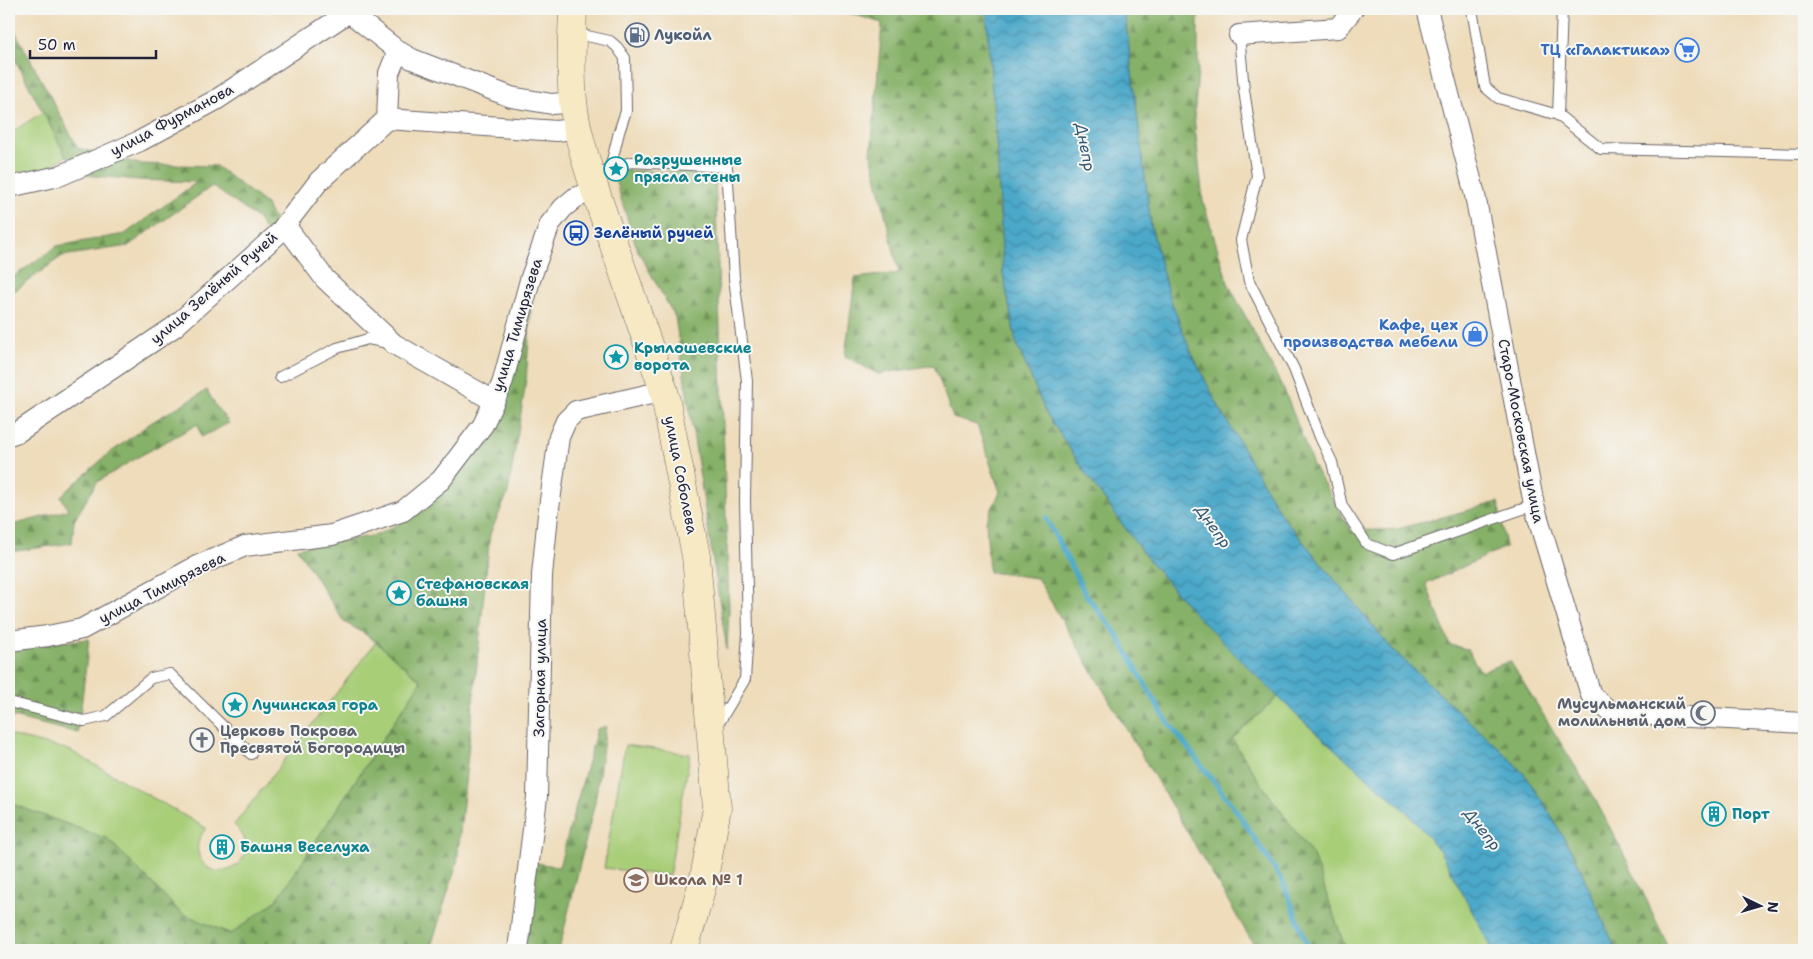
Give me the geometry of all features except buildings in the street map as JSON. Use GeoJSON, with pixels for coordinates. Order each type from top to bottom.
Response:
{"type":"FeatureCollection","features":[{"type":"Feature","properties":{"kind":"main road","name":"улица Соболева"},"geometry":{"type":"LineString","coordinates":[[573,21],[573,102],[578,128],[598,178],[664,392],[696,556],[717,808],[704,878],[684,950]]}},
{"type":"Feature","properties":{"kind":"street"},"geometry":{"type":"LineString","coordinates":[[1239,35],[1338,28],[1353,9]]}},
{"type":"Feature","properties":{"kind":"street","name":"Старо-Московская улица"},"geometry":{"type":"LineString","coordinates":[[1427,9],[1475,195],[1534,505],[1591,695],[1612,713],[1804,724]]}},
{"type":"Feature","properties":{"kind":"street"},"geometry":{"type":"LineString","coordinates":[[347,10],[398,52],[412,59],[511,97],[552,104],[573,102]]}},
{"type":"Feature","properties":{"kind":"street","name":"улица Фурманова"},"geometry":{"type":"LineString","coordinates":[[9,187],[59,176],[140,141],[216,100],[347,10]]}},
{"type":"Feature","properties":{"kind":"street"},"geometry":{"type":"LineString","coordinates":[[398,52],[389,73],[386,119],[558,130],[578,128]]}},
{"type":"Feature","properties":{"kind":"street","name":"улица Зелёный Ручей"},"geometry":{"type":"LineString","coordinates":[[9,435],[26,427],[174,327],[279,233],[319,181],[386,119]]}},
{"type":"Feature","properties":{"kind":"street","name":"улица Тимирязева"},"geometry":{"type":"LineString","coordinates":[[9,641],[82,629],[197,566],[245,546],[332,535],[403,511],[441,480],[484,425],[502,384],[530,280],[550,224],[563,208],[598,178]]}},
{"type":"Feature","properties":{"kind":"street"},"geometry":{"type":"LineString","coordinates":[[286,225],[325,279],[394,344],[494,401]]}},
{"type":"Feature","properties":{"kind":"street","name":"Загорная улица"},"geometry":{"type":"LineString","coordinates":[[518,950],[537,796],[542,575],[548,515],[560,438],[566,421],[576,411],[664,392]]}},
{"type":"Feature","properties":{"kind":"lane"},"geometry":{"type":"LineString","coordinates":[[1472,9],[1484,87],[1498,98],[1558,115],[1601,149],[1804,154]]}},
{"type":"Feature","properties":{"kind":"lane"},"geometry":{"type":"LineString","coordinates":[[1558,115],[1562,9]]}},
{"type":"Feature","properties":{"kind":"lane"},"geometry":{"type":"LineString","coordinates":[[573,21],[600,38],[610,41],[625,58],[626,111],[619,132],[598,178]]}},
{"type":"Feature","properties":{"kind":"lane"},"geometry":{"type":"LineString","coordinates":[[1239,35],[1244,90],[1257,176],[1241,240],[1248,281],[1294,369],[1320,437],[1332,462],[1342,506],[1367,544],[1393,554],[1534,505]]}},
{"type":"Feature","properties":{"kind":"lane"},"geometry":{"type":"LineString","coordinates":[[598,178],[632,162],[726,167],[734,278],[747,381],[745,501],[748,633],[745,679],[711,735]]}},
{"type":"Feature","properties":{"kind":"lane"},"geometry":{"type":"LineString","coordinates":[[280,377],[337,348],[368,339],[394,344]]}},
{"type":"Feature","properties":{"kind":"lane"},"geometry":{"type":"LineString","coordinates":[[9,702],[84,722],[106,716],[151,678],[170,674],[251,754]]}},
{"type":"Feature","properties":{"kind":"green space"},"geometry":{"type":"Polygon","coordinates":[[[835,9],[986,9],[998,165],[1003,273],[1016,342],[1046,413],[1087,475],[1143,553],[1190,609],[1278,697],[1232,739],[1262,785],[1313,856],[1346,950],[1257,950],[1037,578],[989,572],[986,521],[1000,492],[977,425],[953,418],[934,365],[878,374],[845,356],[855,278],[899,273],[871,154],[882,23],[835,9]]]}},
{"type":"Feature","properties":{"kind":"green space"},"geometry":{"type":"Polygon","coordinates":[[[1124,9],[1198,9],[1198,72],[1194,117],[1203,201],[1228,283],[1285,392],[1313,465],[1351,531],[1398,529],[1498,502],[1506,547],[1426,584],[1450,645],[1467,649],[1481,672],[1510,661],[1593,795],[1635,876],[1670,950],[1616,950],[1577,861],[1525,775],[1500,749],[1392,649],[1282,516],[1215,400],[1190,350],[1168,293],[1151,225],[1124,9]]]}},
{"type":"Feature","properties":{"kind":"green space"},"geometry":{"type":"Polygon","coordinates":[[[9,23],[78,148],[93,152],[76,163],[66,156],[9,48],[9,23]]]}},
{"type":"Feature","properties":{"kind":"green space"},"geometry":{"type":"Polygon","coordinates":[[[43,112],[66,156],[50,167],[9,179],[9,134],[43,112]]]}},
{"type":"Feature","properties":{"kind":"green space"},"geometry":{"type":"Polygon","coordinates":[[[116,158],[139,164],[216,166],[266,204],[276,223],[267,233],[257,218],[212,186],[128,246],[62,256],[9,295],[9,280],[57,246],[125,234],[197,182],[139,180],[84,175],[116,158]]]}},
{"type":"Feature","properties":{"kind":"green space"},"geometry":{"type":"Polygon","coordinates":[[[612,170],[715,173],[729,610],[727,650],[675,317],[637,249],[612,170]]]}},
{"type":"Feature","properties":{"kind":"green space"},"geometry":{"type":"Polygon","coordinates":[[[531,306],[526,382],[508,493],[490,534],[457,863],[430,950],[9,950],[9,803],[108,839],[181,913],[231,934],[277,900],[421,681],[376,642],[344,622],[297,548],[377,535],[428,508],[488,431],[531,306]]]}},
{"type":"Feature","properties":{"kind":"green space"},"geometry":{"type":"Polygon","coordinates":[[[207,390],[215,405],[229,423],[201,437],[198,424],[97,482],[74,521],[72,543],[9,552],[9,526],[68,510],[61,496],[107,455],[152,422],[207,390]]]}},
{"type":"Feature","properties":{"kind":"green space"},"geometry":{"type":"Polygon","coordinates":[[[89,639],[78,733],[9,716],[9,648],[89,639]]]}},
{"type":"Feature","properties":{"kind":"green space"},"geometry":{"type":"Polygon","coordinates":[[[376,642],[421,681],[277,900],[231,934],[181,913],[108,839],[9,803],[9,735],[69,750],[206,828],[199,841],[198,848],[199,856],[206,866],[216,871],[236,866],[243,858],[246,848],[243,837],[234,825],[376,642]]]}},
{"type":"Feature","properties":{"kind":"green space"},"geometry":{"type":"Polygon","coordinates":[[[1278,697],[1408,813],[1440,851],[1491,950],[1346,950],[1313,856],[1262,785],[1232,739],[1278,697]]]}},
{"type":"Feature","properties":{"kind":"green space"},"geometry":{"type":"Polygon","coordinates":[[[606,726],[595,802],[559,950],[523,950],[537,863],[559,867],[597,729],[606,726]]]}},
{"type":"Feature","properties":{"kind":"green space"},"geometry":{"type":"Polygon","coordinates":[[[625,745],[690,754],[669,876],[604,868],[625,745]]]}},
{"type":"Feature","properties":{"kind":"water","name":"Днепр"},"geometry":{"type":"Polygon","coordinates":[[[986,9],[1124,9],[1151,226],[1168,293],[1190,350],[1215,400],[1282,516],[1392,649],[1500,749],[1525,775],[1577,861],[1616,950],[1491,950],[1440,851],[1408,813],[1296,715],[1190,609],[1143,553],[1087,475],[1046,413],[1016,342],[1003,273],[998,165],[986,9]]]}},
{"type":"Feature","properties":{"kind":"waterway"},"geometry":{"type":"LineString","coordinates":[[1046,518],[1086,595],[1116,633],[1164,717],[1238,813],[1283,882],[1309,950]]}},
{"type":"Feature","properties":{"kind":"place","name":"Лукойл"},"geometry":{"type":"Point","coordinates":[637,35]}},
{"type":"Feature","properties":{"kind":"place","name":"ТЦ «Галактика»"},"geometry":{"type":"Point","coordinates":[1687,50]}},
{"type":"Feature","properties":{"kind":"place","name":"Разрушенные прясла стены"},"geometry":{"type":"Point","coordinates":[616,169]}},
{"type":"Feature","properties":{"kind":"place","name":"Зелёный ручей"},"geometry":{"type":"Point","coordinates":[576,233]}},
{"type":"Feature","properties":{"kind":"place","name":"Кафе, цех производства мебели"},"geometry":{"type":"Point","coordinates":[1475,334]}},
{"type":"Feature","properties":{"kind":"place","name":"Крылошевские ворота"},"geometry":{"type":"Point","coordinates":[616,357]}},
{"type":"Feature","properties":{"kind":"place","name":"Стефановская башня"},"geometry":{"type":"Point","coordinates":[399,593]}},
{"type":"Feature","properties":{"kind":"place","name":"Лучинская гора"},"geometry":{"type":"Point","coordinates":[235,705]}},
{"type":"Feature","properties":{"kind":"place","name":"Мусульманский молильный дом"},"geometry":{"type":"Point","coordinates":[1703,713]}},
{"type":"Feature","properties":{"kind":"place","name":"Церковь Покрова Пресвятой Богородицы"},"geometry":{"type":"Point","coordinates":[202,740]}},
{"type":"Feature","properties":{"kind":"place","name":"Порт"},"geometry":{"type":"Point","coordinates":[1714,814]}},
{"type":"Feature","properties":{"kind":"place","name":"Башня Веселуха"},"geometry":{"type":"Point","coordinates":[222,847]}},
{"type":"Feature","properties":{"kind":"place","name":"Школа № 1"},"geometry":{"type":"Point","coordinates":[636,880]}}]}
